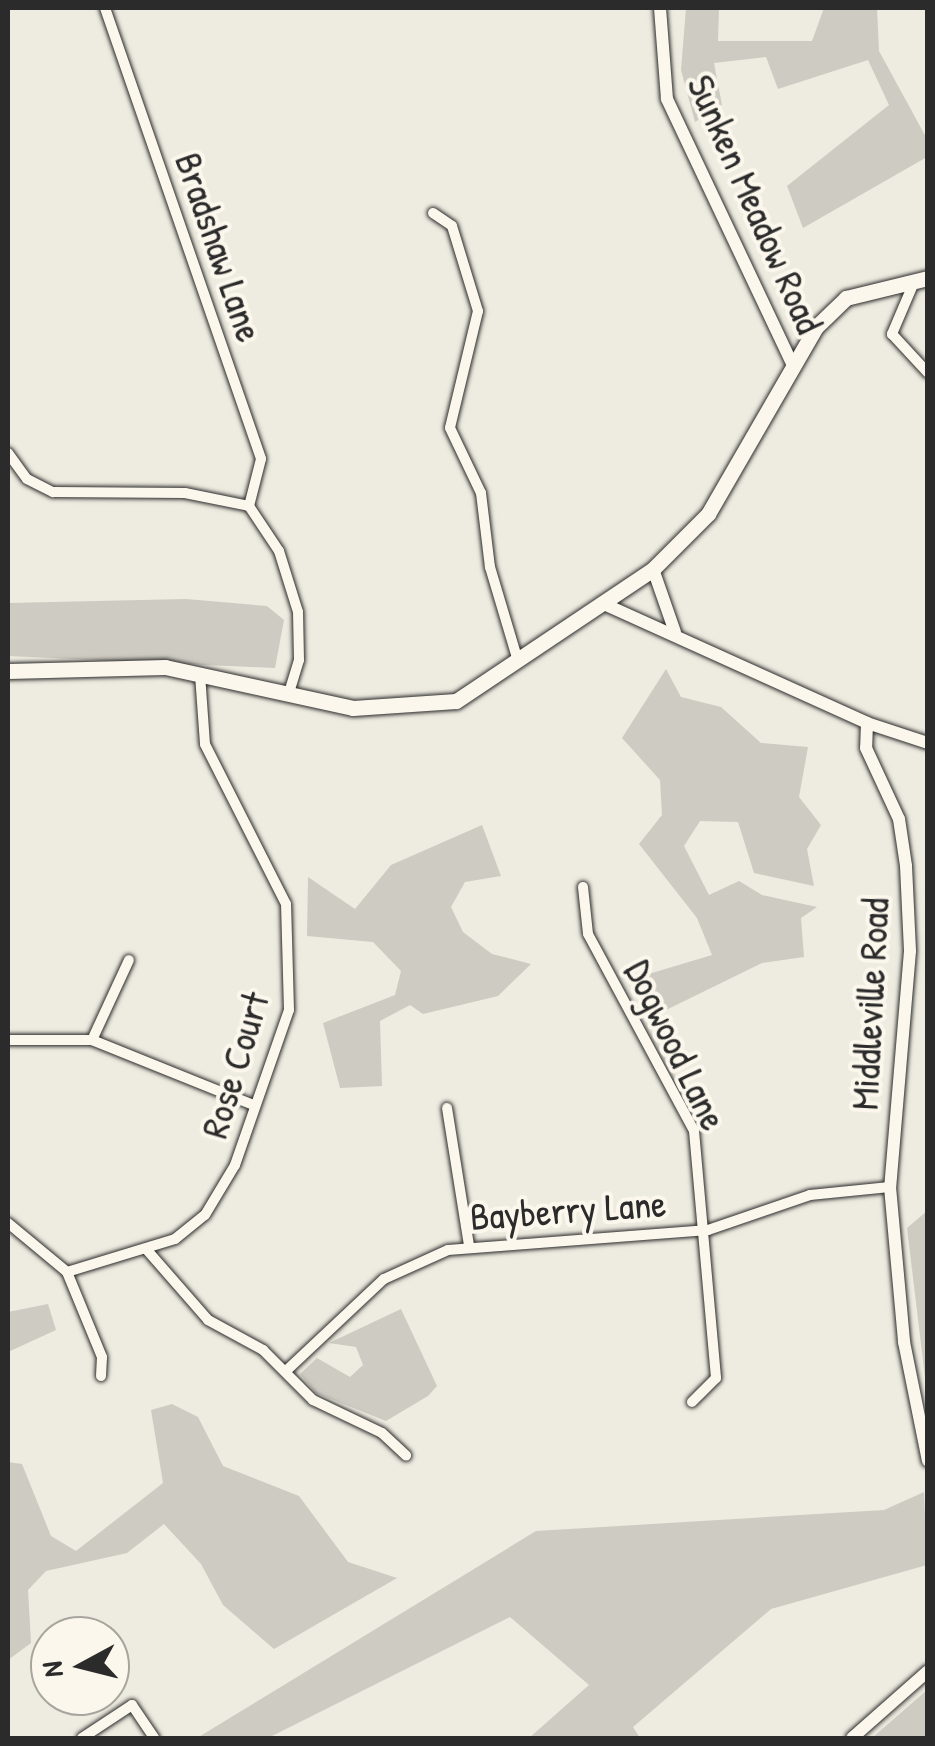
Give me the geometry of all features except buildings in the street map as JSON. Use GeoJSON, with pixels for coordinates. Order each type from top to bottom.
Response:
{"type":"FeatureCollection","features":[{"type":"Feature","properties":{"kind":"main road"},"geometry":{"type":"LineString","coordinates":[[8,671],[165,667],[353,708],[456,702],[604,604],[652,568],[708,514],[793,365],[846,298],[922,279]]}},
{"type":"Feature","properties":{"kind":"street","name":"Bradshaw Lane"},"geometry":{"type":"LineString","coordinates":[[105,8],[261,459],[248,506]]}},
{"type":"Feature","properties":{"kind":"street","name":"Sunken Meadow Road"},"geometry":{"type":"LineString","coordinates":[[660,8],[667,98],[793,365]]}},
{"type":"Feature","properties":{"kind":"street"},"geometry":{"type":"LineString","coordinates":[[433,213],[452,226],[478,311],[450,428],[481,493],[490,567],[518,661]]}},
{"type":"Feature","properties":{"kind":"street"},"geometry":{"type":"LineString","coordinates":[[922,279],[892,334],[928,374]]}},
{"type":"Feature","properties":{"kind":"street"},"geometry":{"type":"LineString","coordinates":[[8,453],[27,479],[53,492],[185,492],[248,506],[279,552],[298,612],[299,660],[290,693]]}},
{"type":"Feature","properties":{"kind":"street"},"geometry":{"type":"LineString","coordinates":[[652,568],[675,632]]}},
{"type":"Feature","properties":{"kind":"street"},"geometry":{"type":"LineString","coordinates":[[604,604],[675,632],[867,723],[928,743]]}},
{"type":"Feature","properties":{"kind":"street","name":"Rose Court"},"geometry":{"type":"LineString","coordinates":[[68,1272],[148,1250],[205,1215],[236,1165],[252,1104],[289,1010],[286,904],[205,744],[200,675]]}},
{"type":"Feature","properties":{"kind":"street","name":"Middleville Road"},"geometry":{"type":"LineString","coordinates":[[867,723],[866,748],[900,819],[906,866],[910,950],[890,1187],[904,1342],[928,1461]]}},
{"type":"Feature","properties":{"kind":"street","name":"Dogwood Lane"},"geometry":{"type":"LineString","coordinates":[[584,888],[588,934],[694,1131],[708,1230],[716,1378],[692,1402]]}},
{"type":"Feature","properties":{"kind":"street"},"geometry":{"type":"LineString","coordinates":[[92,1040],[130,960]]}},
{"type":"Feature","properties":{"kind":"street"},"geometry":{"type":"LineString","coordinates":[[8,1040],[92,1040],[252,1104]]}},
{"type":"Feature","properties":{"kind":"street"},"geometry":{"type":"LineString","coordinates":[[447,1108],[469,1245]]}},
{"type":"Feature","properties":{"kind":"street","name":"Bayberry Lane"},"geometry":{"type":"LineString","coordinates":[[287,1370],[384,1279],[469,1245],[708,1230],[810,1194],[890,1187]]}},
{"type":"Feature","properties":{"kind":"street"},"geometry":{"type":"LineString","coordinates":[[8,1223],[68,1272],[102,1357],[100,1376]]}},
{"type":"Feature","properties":{"kind":"street"},"geometry":{"type":"LineString","coordinates":[[148,1250],[208,1320],[287,1370],[313,1400],[382,1433],[406,1455]]}},
{"type":"Feature","properties":{"kind":"street"},"geometry":{"type":"LineString","coordinates":[[852,1738],[928,1671]]}},
{"type":"Feature","properties":{"kind":"street"},"geometry":{"type":"LineString","coordinates":[[82,1738],[132,1705],[154,1738]]}},
{"type":"Feature","properties":{"kind":"shaded area"},"geometry":{"type":"Polygon","coordinates":[[[686,8],[719,8],[718,41],[812,41],[824,8],[877,8],[879,51],[927,139],[927,157],[803,228],[787,186],[889,105],[868,60],[778,89],[766,57],[714,63],[722,105],[695,122],[681,70],[686,8]]]}},
{"type":"Feature","properties":{"kind":"shaded area"},"geometry":{"type":"Polygon","coordinates":[[[186,599],[267,606],[284,620],[275,668],[8,656],[8,603],[186,599]]]}},
{"type":"Feature","properties":{"kind":"shaded area"},"geometry":{"type":"Polygon","coordinates":[[[666,669],[681,697],[721,707],[761,743],[808,747],[799,797],[821,825],[807,849],[814,886],[754,873],[738,822],[700,821],[684,846],[709,895],[739,881],[762,895],[817,907],[801,918],[804,957],[762,963],[666,1010],[642,976],[712,955],[697,918],[639,844],[662,815],[660,780],[622,738],[666,669]]]}},
{"type":"Feature","properties":{"kind":"shaded area"},"geometry":{"type":"Polygon","coordinates":[[[482,825],[501,876],[465,882],[451,907],[463,932],[492,954],[531,964],[498,996],[423,1014],[410,1005],[380,1021],[382,1086],[340,1088],[323,1023],[395,995],[401,971],[373,942],[307,936],[308,877],[355,909],[391,865],[482,825]]]}},
{"type":"Feature","properties":{"kind":"shaded area"},"geometry":{"type":"Polygon","coordinates":[[[928,1211],[927,1394],[907,1228],[928,1211]]]}},
{"type":"Feature","properties":{"kind":"shaded area"},"geometry":{"type":"Polygon","coordinates":[[[48,1304],[56,1330],[8,1352],[8,1312],[48,1304]]]}},
{"type":"Feature","properties":{"kind":"shaded area"},"geometry":{"type":"Polygon","coordinates":[[[401,1309],[437,1386],[428,1396],[386,1421],[316,1393],[300,1374],[317,1358],[350,1377],[363,1365],[356,1347],[329,1343],[401,1309]]]}},
{"type":"Feature","properties":{"kind":"shaded area"},"geometry":{"type":"Polygon","coordinates":[[[172,1404],[198,1417],[223,1466],[299,1496],[348,1562],[397,1578],[274,1649],[223,1605],[201,1564],[164,1524],[127,1553],[46,1571],[28,1590],[30,1644],[8,1660],[8,1462],[22,1464],[51,1536],[76,1551],[163,1483],[151,1410],[172,1404]]]}},
{"type":"Feature","properties":{"kind":"shaded area"},"geometry":{"type":"Polygon","coordinates":[[[924,1492],[927,1565],[771,1609],[633,1727],[640,1738],[529,1738],[589,1685],[510,1617],[268,1738],[197,1738],[536,1531],[884,1510],[924,1492]]]}},
{"type":"Feature","properties":{"kind":"shaded area"},"geometry":{"type":"Polygon","coordinates":[[[927,1690],[927,1738],[872,1738],[927,1690]]]}}]}
